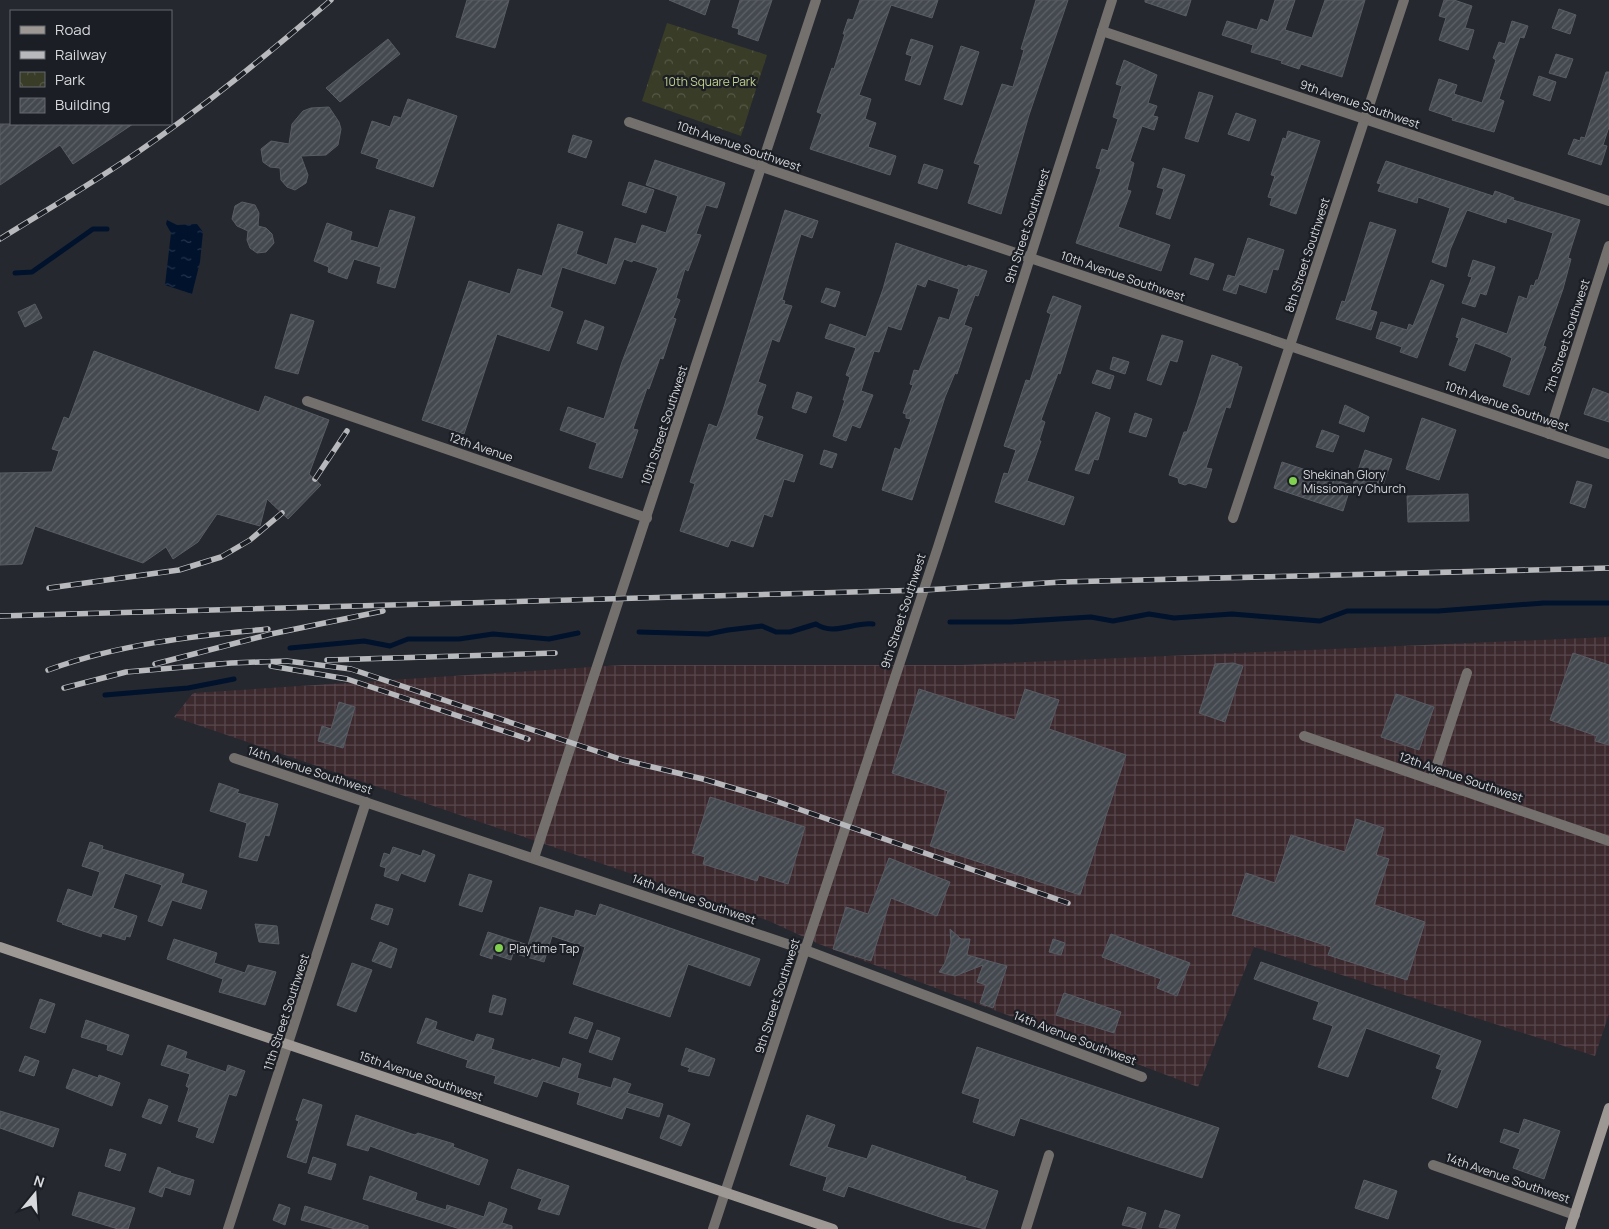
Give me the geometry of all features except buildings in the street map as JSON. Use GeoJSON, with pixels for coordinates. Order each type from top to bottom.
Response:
{"type":"FeatureCollection","features":[{"type":"Feature","properties":{"kind":"main road","name":"15th Avenue Southwest"},"geometry":{"type":"LineString","coordinates":[[0,947],[833,1229]]}},
{"type":"Feature","properties":{"kind":"main road"},"geometry":{"type":"LineString","coordinates":[[1570,1229],[1609,1108]]}},
{"type":"Feature","properties":{"kind":"street","name":"10th Street Southwest"},"geometry":{"type":"LineString","coordinates":[[534,858],[816,0]]}},
{"type":"Feature","properties":{"kind":"street","name":"9th Street Southwest"},"geometry":{"type":"LineString","coordinates":[[714,1229],[938,547],[1112,0]]}},
{"type":"Feature","properties":{"kind":"street","name":"8th Street Southwest"},"geometry":{"type":"LineString","coordinates":[[1233,518],[1404,0]]}},
{"type":"Feature","properties":{"kind":"street","name":"9th Avenue Southwest"},"geometry":{"type":"LineString","coordinates":[[1102,31],[1609,201]]}},
{"type":"Feature","properties":{"kind":"street","name":"10th Avenue Southwest"},"geometry":{"type":"LineString","coordinates":[[629,122],[1609,454]]}},
{"type":"Feature","properties":{"kind":"street","name":"7th Street Southwest"},"geometry":{"type":"LineString","coordinates":[[1549,434],[1609,246]]}},
{"type":"Feature","properties":{"kind":"street","name":"12th Avenue"},"geometry":{"type":"LineString","coordinates":[[307,401],[646,518]]}},
{"type":"Feature","properties":{"kind":"street"},"geometry":{"type":"LineString","coordinates":[[1432,780],[1467,673]]}},
{"type":"Feature","properties":{"kind":"street","name":"12th Avenue Southwest"},"geometry":{"type":"LineString","coordinates":[[1304,736],[1609,841]]}},
{"type":"Feature","properties":{"kind":"street","name":"14th Avenue Southwest"},"geometry":{"type":"LineString","coordinates":[[234,758],[806,950],[1142,1076]]}},
{"type":"Feature","properties":{"kind":"street","name":"11th Street Southwest"},"geometry":{"type":"LineString","coordinates":[[228,1229],[366,802]]}},
{"type":"Feature","properties":{"kind":"street"},"geometry":{"type":"LineString","coordinates":[[1026,1229],[1049,1155]]}},
{"type":"Feature","properties":{"kind":"street","name":"14th Avenue Southwest"},"geometry":{"type":"LineString","coordinates":[[1433,1166],[1575,1215]]}},
{"type":"Feature","properties":{"kind":"shaded area"},"geometry":{"type":"Polygon","coordinates":[[[1609,637],[1609,1014],[1595,1056],[1254,947],[1198,1087],[819,944],[769,921],[174,717],[193,693],[622,665],[961,665],[1609,637]]]}},
{"type":"Feature","properties":{"kind":"green space","name":"10th Square Park"},"geometry":{"type":"Polygon","coordinates":[[[667,23],[767,55],[741,136],[642,101],[667,23]]]}},
{"type":"Feature","properties":{"kind":"water"},"geometry":{"type":"Polygon","coordinates":[[[167,220],[177,225],[197,224],[203,232],[200,262],[192,294],[165,285],[171,233],[166,224],[167,220]]]}},
{"type":"Feature","properties":{"kind":"waterway"},"geometry":{"type":"LineString","coordinates":[[15,273],[32,272],[93,229],[107,229]]}},
{"type":"Feature","properties":{"kind":"waterway"},"geometry":{"type":"LineString","coordinates":[[950,622],[1010,622],[1091,617],[1113,621],[1149,614],[1174,618],[1232,614],[1320,621],[1347,611],[1438,611],[1544,603],[1609,603]]}},
{"type":"Feature","properties":{"kind":"waterway"},"geometry":{"type":"LineString","coordinates":[[639,632],[708,634],[762,626],[776,632],[790,632],[816,624],[829,629],[873,624]]}},
{"type":"Feature","properties":{"kind":"waterway"},"geometry":{"type":"LineString","coordinates":[[290,648],[364,641],[390,646],[408,639],[459,639],[493,634],[549,639],[578,633]]}},
{"type":"Feature","properties":{"kind":"waterway"},"geometry":{"type":"LineString","coordinates":[[105,695],[188,688],[234,679]]}},
{"type":"Feature","properties":{"kind":"railway"},"geometry":{"type":"LineString","coordinates":[[0,239],[102,176],[186,118],[331,0]]}},
{"type":"Feature","properties":{"kind":"railway"},"geometry":{"type":"LineString","coordinates":[[315,479],[347,431]]}},
{"type":"Feature","properties":{"kind":"railway"},"geometry":{"type":"LineString","coordinates":[[49,588],[179,570],[221,557],[250,540],[282,513]]}},
{"type":"Feature","properties":{"kind":"railway"},"geometry":{"type":"LineString","coordinates":[[0,616],[924,590],[1062,582],[1609,568]]}},
{"type":"Feature","properties":{"kind":"railway"},"geometry":{"type":"LineString","coordinates":[[155,664],[271,634],[383,611]]}},
{"type":"Feature","properties":{"kind":"railway"},"geometry":{"type":"LineString","coordinates":[[48,670],[129,647],[184,638],[268,629]]}},
{"type":"Feature","properties":{"kind":"railway"},"geometry":{"type":"LineString","coordinates":[[327,660],[555,653]]}},
{"type":"Feature","properties":{"kind":"railway"},"geometry":{"type":"LineString","coordinates":[[64,688],[126,672],[231,663],[287,661],[351,669],[623,760],[703,779],[767,798],[1068,903]]}},
{"type":"Feature","properties":{"kind":"railway"},"geometry":{"type":"LineString","coordinates":[[271,666],[347,679],[528,739]]}},
{"type":"Feature","properties":{"kind":"place","name":"Shekinah Glory Missionary Church"},"geometry":{"type":"Point","coordinates":[1293,481]}},
{"type":"Feature","properties":{"kind":"place","name":"Playtime Tap"},"geometry":{"type":"Point","coordinates":[499,948]}}]}
